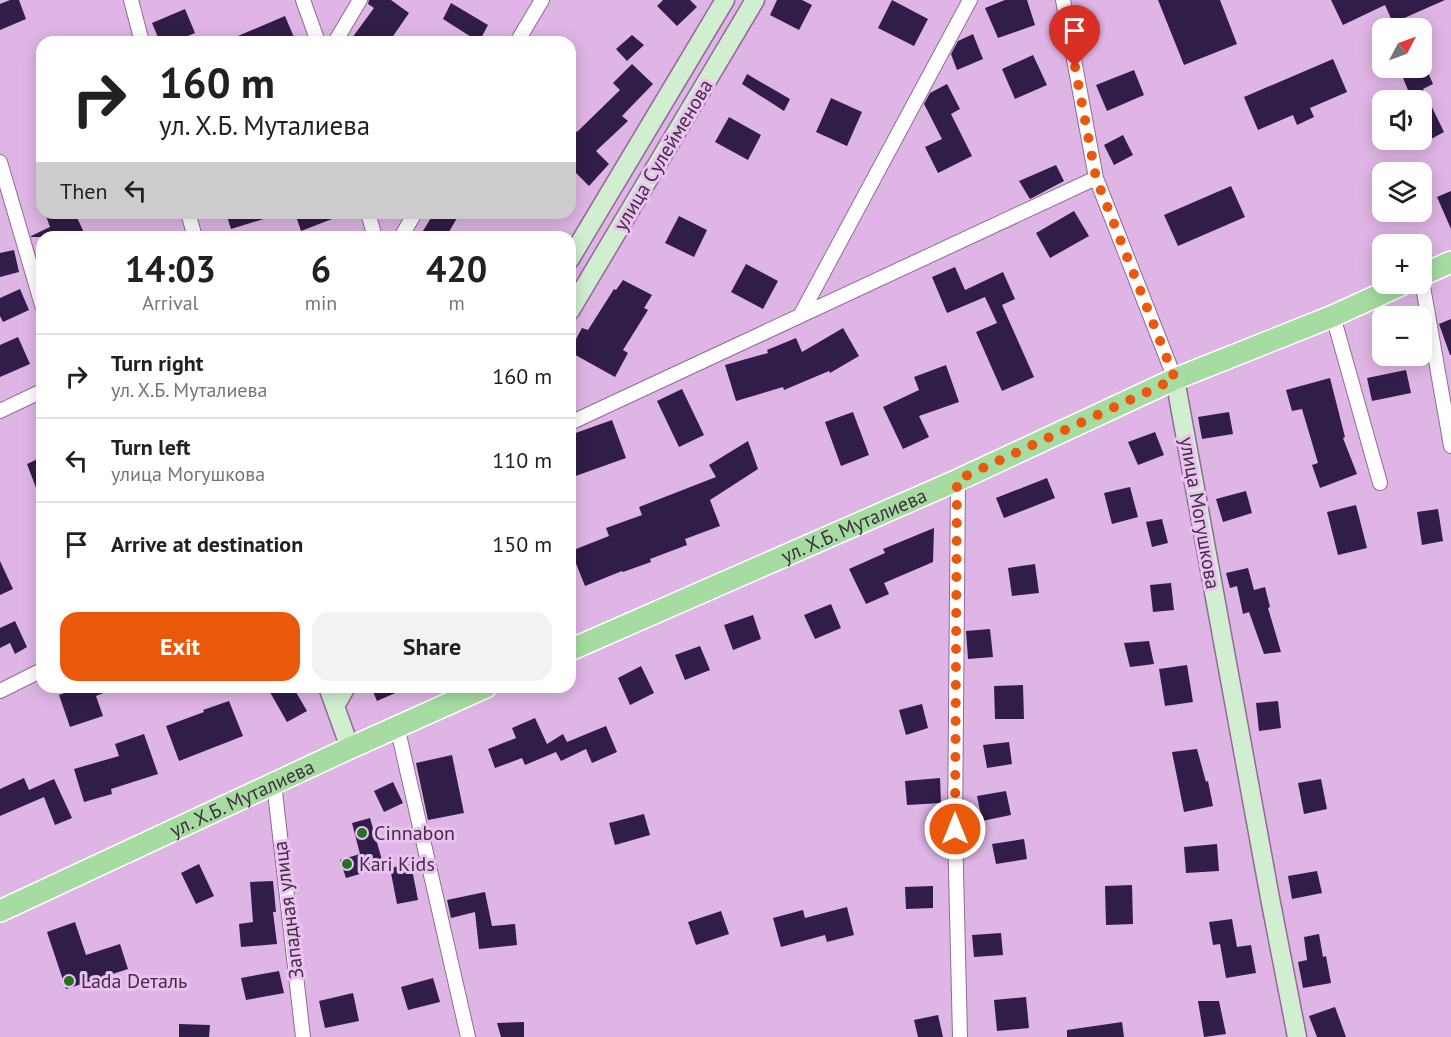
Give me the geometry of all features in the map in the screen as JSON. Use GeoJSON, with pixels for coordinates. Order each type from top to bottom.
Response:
{"type":"FeatureCollection","features":[{"type":"Feature","properties":{"kind":"main road","name":"улица Сулейменова"},"geometry":{"type":"LineString","coordinates":[[576,249],[725,0]]}},
{"type":"Feature","properties":{"kind":"main road","name":"улица Сулейменова"},"geometry":{"type":"LineString","coordinates":[[576,301],[755,0]]}},
{"type":"Feature","properties":{"kind":"main road"},"geometry":{"type":"LineString","coordinates":[[1432,271],[1451,262]]}},
{"type":"Feature","properties":{"kind":"main road","name":"ул. Х.Б. Муталиева"},"geometry":{"type":"LineString","coordinates":[[576,647],[957,480],[1175,379],[1333,316],[1381,294]]}},
{"type":"Feature","properties":{"kind":"main road","name":"улица Могушкова"},"geometry":{"type":"LineString","coordinates":[[1175,379],[1297,1037]]}},
{"type":"Feature","properties":{"kind":"main road"},"geometry":{"type":"LineString","coordinates":[[330,693],[350,748]]}},
{"type":"Feature","properties":{"kind":"main road"},"geometry":{"type":"LineString","coordinates":[[335,705],[342,693]]}},
{"type":"Feature","properties":{"kind":"main road","name":"ул. Х.Б. Муталиева"},"geometry":{"type":"LineString","coordinates":[[0,911],[472,693]]}},
{"type":"Feature","properties":{"kind":"street"},"geometry":{"type":"LineString","coordinates":[[131,0],[140,36]]}},
{"type":"Feature","properties":{"kind":"street"},"geometry":{"type":"LineString","coordinates":[[303,0],[316,36]]}},
{"type":"Feature","properties":{"kind":"street"},"geometry":{"type":"LineString","coordinates":[[338,36],[360,0]]}},
{"type":"Feature","properties":{"kind":"street"},"geometry":{"type":"LineString","coordinates":[[521,36],[542,0]]}},
{"type":"Feature","properties":{"kind":"street"},"geometry":{"type":"LineString","coordinates":[[800,316],[970,0]]}},
{"type":"Feature","properties":{"kind":"street","name":"улица Могушкова"},"geometry":{"type":"LineString","coordinates":[[1063,0],[1096,178],[1175,379]]}},
{"type":"Feature","properties":{"kind":"street"},"geometry":{"type":"LineString","coordinates":[[0,162],[36,285]]}},
{"type":"Feature","properties":{"kind":"street"},"geometry":{"type":"LineString","coordinates":[[576,420],[1096,178]]}},
{"type":"Feature","properties":{"kind":"street"},"geometry":{"type":"LineString","coordinates":[[1424,294],[1451,446]]}},
{"type":"Feature","properties":{"kind":"street"},"geometry":{"type":"LineString","coordinates":[[1333,316],[1380,483]]}},
{"type":"Feature","properties":{"kind":"street"},"geometry":{"type":"LineString","coordinates":[[0,411],[36,394]]}},
{"type":"Feature","properties":{"kind":"street"},"geometry":{"type":"LineString","coordinates":[[957,480],[955,829],[960,1037]]}},
{"type":"Feature","properties":{"kind":"street"},"geometry":{"type":"LineString","coordinates":[[0,691],[36,673]]}},
{"type":"Feature","properties":{"kind":"street"},"geometry":{"type":"LineString","coordinates":[[397,726],[468,1037]]}},
{"type":"Feature","properties":{"kind":"street","name":"Западная улица"},"geometry":{"type":"LineString","coordinates":[[274,783],[303,1037]]}},
{"type":"Feature","properties":{"kind":"building"},"geometry":{"type":"Polygon","coordinates":[[[10,0],[19,0],[26,19],[0,30],[0,4],[10,0]]]}},
{"type":"Feature","properties":{"kind":"building"},"geometry":{"type":"Polygon","coordinates":[[[369,0],[391,0],[409,13],[393,36],[353,36],[374,8],[368,4],[369,0]]]}},
{"type":"Feature","properties":{"kind":"building"},"geometry":{"type":"Polygon","coordinates":[[[663,0],[690,0],[697,7],[677,26],[657,6],[663,0]]]}},
{"type":"Feature","properties":{"kind":"building"},"geometry":{"type":"Polygon","coordinates":[[[777,0],[802,0],[812,5],[799,30],[770,15],[777,0]]]}},
{"type":"Feature","properties":{"kind":"building"},"geometry":{"type":"Polygon","coordinates":[[[892,0],[928,19],[914,46],[878,28],[892,0]]]}},
{"type":"Feature","properties":{"kind":"building"},"geometry":{"type":"Polygon","coordinates":[[[1005,0],[1027,0],[1035,25],[998,38],[985,8],[1005,0]]]}},
{"type":"Feature","properties":{"kind":"building"},"geometry":{"type":"Polygon","coordinates":[[[1158,0],[1220,0],[1237,44],[1184,65],[1158,0]]]}},
{"type":"Feature","properties":{"kind":"building"},"geometry":{"type":"Polygon","coordinates":[[[1331,0],[1445,0],[1404,18],[1391,18],[1385,5],[1343,25],[1331,0]]]}},
{"type":"Feature","properties":{"kind":"building"},"geometry":{"type":"Polygon","coordinates":[[[451,3],[488,25],[482,36],[470,36],[443,19],[451,3]]]}},
{"type":"Feature","properties":{"kind":"building"},"geometry":{"type":"Polygon","coordinates":[[[185,9],[195,33],[188,36],[157,36],[152,23],[185,9]]]}},
{"type":"Feature","properties":{"kind":"building"},"geometry":{"type":"Polygon","coordinates":[[[285,16],[293,36],[238,36],[285,16]]]}},
{"type":"Feature","properties":{"kind":"building"},"geometry":{"type":"Polygon","coordinates":[[[973,34],[983,59],[957,70],[951,54],[958,41],[973,34]]]}},
{"type":"Feature","properties":{"kind":"building"},"geometry":{"type":"Polygon","coordinates":[[[632,35],[644,45],[627,61],[616,49],[632,35]]]}},
{"type":"Feature","properties":{"kind":"building"},"geometry":{"type":"Polygon","coordinates":[[[1033,55],[1047,85],[1015,99],[1002,69],[1033,55]]]}},
{"type":"Feature","properties":{"kind":"building"},"geometry":{"type":"Polygon","coordinates":[[[1333,59],[1347,92],[1310,108],[1314,117],[1297,125],[1293,115],[1258,130],[1244,97],[1333,59]]]}},
{"type":"Feature","properties":{"kind":"building"},"geometry":{"type":"Polygon","coordinates":[[[632,64],[653,84],[622,116],[628,121],[596,151],[609,164],[589,186],[576,173],[576,131],[620,90],[613,83],[632,64]]]}},
{"type":"Feature","properties":{"kind":"building"},"geometry":{"type":"Polygon","coordinates":[[[1134,70],[1144,95],[1107,111],[1096,85],[1134,70]]]}},
{"type":"Feature","properties":{"kind":"building"},"geometry":{"type":"Polygon","coordinates":[[[747,74],[790,99],[784,111],[742,84],[747,74]]]}},
{"type":"Feature","properties":{"kind":"building"},"geometry":{"type":"Polygon","coordinates":[[[1403,78],[1430,78],[1433,84],[1423,90],[1408,90],[1403,78]]]}},
{"type":"Feature","properties":{"kind":"building"},"geometry":{"type":"Polygon","coordinates":[[[947,84],[960,109],[951,114],[972,156],[938,173],[925,147],[942,139],[924,104],[930,93],[947,84]]]}},
{"type":"Feature","properties":{"kind":"building"},"geometry":{"type":"Polygon","coordinates":[[[831,98],[862,112],[847,146],[816,132],[831,98]]]}},
{"type":"Feature","properties":{"kind":"building"},"geometry":{"type":"Polygon","coordinates":[[[1432,107],[1444,132],[1432,138],[1432,107]]]}},
{"type":"Feature","properties":{"kind":"building"},"geometry":{"type":"Polygon","coordinates":[[[729,117],[761,135],[748,160],[715,142],[729,117]]]}},
{"type":"Feature","properties":{"kind":"building"},"geometry":{"type":"Polygon","coordinates":[[[1123,135],[1133,155],[1114,165],[1104,145],[1123,135]]]}},
{"type":"Feature","properties":{"kind":"building"},"geometry":{"type":"Polygon","coordinates":[[[1056,165],[1064,181],[1030,199],[1019,181],[1056,165]]]}},
{"type":"Feature","properties":{"kind":"building"},"geometry":{"type":"Polygon","coordinates":[[[1231,186],[1245,217],[1178,246],[1164,215],[1231,186]]]}},
{"type":"Feature","properties":{"kind":"building"},"geometry":{"type":"Polygon","coordinates":[[[1451,191],[1451,229],[1437,197],[1451,191]]]}},
{"type":"Feature","properties":{"kind":"building"},"geometry":{"type":"Polygon","coordinates":[[[1074,211],[1089,236],[1050,258],[1036,233],[1074,211]]]}},
{"type":"Feature","properties":{"kind":"building"},"geometry":{"type":"Polygon","coordinates":[[[679,216],[707,230],[694,257],[665,243],[679,216]]]}},
{"type":"Feature","properties":{"kind":"building"},"geometry":{"type":"Polygon","coordinates":[[[47,219],[78,219],[83,231],[42,231],[50,227],[47,219]]]}},
{"type":"Feature","properties":{"kind":"building"},"geometry":{"type":"Polygon","coordinates":[[[228,219],[263,219],[231,229],[228,219]]]}},
{"type":"Feature","properties":{"kind":"building"},"geometry":{"type":"Polygon","coordinates":[[[297,219],[332,219],[301,231],[297,219]]]}},
{"type":"Feature","properties":{"kind":"building"},"geometry":{"type":"Polygon","coordinates":[[[430,219],[456,219],[449,231],[423,231],[430,219]]]}},
{"type":"Feature","properties":{"kind":"building"},"geometry":{"type":"Polygon","coordinates":[[[14,250],[19,272],[0,277],[0,253],[14,250]]]}},
{"type":"Feature","properties":{"kind":"building"},"geometry":{"type":"Polygon","coordinates":[[[746,264],[778,281],[763,309],[731,292],[746,264]]]}},
{"type":"Feature","properties":{"kind":"building"},"geometry":{"type":"Polygon","coordinates":[[[955,267],[965,290],[1003,272],[1015,299],[1002,305],[1034,377],[1002,391],[976,332],[997,323],[985,297],[947,313],[932,277],[955,267]]]}},
{"type":"Feature","properties":{"kind":"building"},"geometry":{"type":"Polygon","coordinates":[[[623,280],[652,295],[644,308],[648,310],[623,350],[628,353],[615,377],[576,355],[576,339],[582,328],[588,330],[614,289],[616,290],[623,280]]]}},
{"type":"Feature","properties":{"kind":"building"},"geometry":{"type":"Polygon","coordinates":[[[20,289],[29,310],[3,322],[0,316],[0,298],[20,289]]]}},
{"type":"Feature","properties":{"kind":"building"},"geometry":{"type":"Polygon","coordinates":[[[1451,319],[1451,355],[1450,355],[1439,324],[1451,319]]]}},
{"type":"Feature","properties":{"kind":"building"},"geometry":{"type":"Polygon","coordinates":[[[843,328],[859,356],[830,373],[829,371],[784,390],[783,387],[736,401],[725,365],[768,353],[767,350],[796,338],[802,352],[843,328]]]}},
{"type":"Feature","properties":{"kind":"building"},"geometry":{"type":"Polygon","coordinates":[[[18,337],[30,364],[0,377],[0,345],[18,337]]]}},
{"type":"Feature","properties":{"kind":"building"},"geometry":{"type":"Polygon","coordinates":[[[946,365],[959,402],[919,416],[929,437],[903,449],[883,407],[919,390],[914,377],[946,365]]]}},
{"type":"Feature","properties":{"kind":"building"},"geometry":{"type":"Polygon","coordinates":[[[1406,370],[1411,393],[1372,401],[1367,378],[1406,370]]]}},
{"type":"Feature","properties":{"kind":"building"},"geometry":{"type":"Polygon","coordinates":[[[1330,378],[1345,437],[1343,438],[1357,474],[1320,488],[1312,465],[1318,463],[1302,409],[1292,411],[1286,390],[1330,378]]]}},
{"type":"Feature","properties":{"kind":"building"},"geometry":{"type":"Polygon","coordinates":[[[682,389],[704,435],[679,447],[657,401],[682,389]]]}},
{"type":"Feature","properties":{"kind":"building"},"geometry":{"type":"Polygon","coordinates":[[[853,412],[869,455],[841,466],[825,422],[853,412]]]}},
{"type":"Feature","properties":{"kind":"building"},"geometry":{"type":"Polygon","coordinates":[[[1229,412],[1233,434],[1202,439],[1198,417],[1229,412]]]}},
{"type":"Feature","properties":{"kind":"building"},"geometry":{"type":"Polygon","coordinates":[[[612,420],[626,458],[576,476],[576,433],[612,420]]]}},
{"type":"Feature","properties":{"kind":"building"},"geometry":{"type":"Polygon","coordinates":[[[1155,432],[1164,455],[1138,465],[1128,442],[1155,432]]]}},
{"type":"Feature","properties":{"kind":"building"},"geometry":{"type":"Polygon","coordinates":[[[748,441],[758,469],[710,500],[720,526],[685,539],[687,545],[650,559],[651,562],[585,586],[576,564],[576,549],[609,536],[606,528],[642,515],[639,507],[716,477],[709,465],[748,441]]]}},
{"type":"Feature","properties":{"kind":"building"},"geometry":{"type":"Polygon","coordinates":[[[36,460],[36,488],[27,464],[36,460]]]}},
{"type":"Feature","properties":{"kind":"building"},"geometry":{"type":"Polygon","coordinates":[[[1047,478],[1055,498],[1004,518],[996,498],[1047,478]]]}},
{"type":"Feature","properties":{"kind":"building"},"geometry":{"type":"Polygon","coordinates":[[[1130,487],[1138,517],[1112,524],[1104,493],[1130,487]]]}},
{"type":"Feature","properties":{"kind":"building"},"geometry":{"type":"Polygon","coordinates":[[[1246,491],[1252,513],[1223,522],[1216,499],[1246,491]]]}},
{"type":"Feature","properties":{"kind":"building"},"geometry":{"type":"Polygon","coordinates":[[[1356,505],[1367,548],[1338,555],[1327,512],[1356,505]]]}},
{"type":"Feature","properties":{"kind":"building"},"geometry":{"type":"Polygon","coordinates":[[[1438,509],[1443,541],[1422,545],[1417,512],[1438,509]]]}},
{"type":"Feature","properties":{"kind":"building"},"geometry":{"type":"Polygon","coordinates":[[[1162,519],[1168,543],[1152,547],[1146,522],[1162,519]]]}},
{"type":"Feature","properties":{"kind":"building"},"geometry":{"type":"Polygon","coordinates":[[[934,528],[933,562],[884,583],[889,594],[866,604],[849,569],[885,553],[883,549],[934,528]]]}},
{"type":"Feature","properties":{"kind":"building"},"geometry":{"type":"Polygon","coordinates":[[[0,561],[13,589],[0,595],[0,561]]]}},
{"type":"Feature","properties":{"kind":"building"},"geometry":{"type":"Polygon","coordinates":[[[1035,564],[1039,593],[1012,596],[1008,568],[1035,564]]]}},
{"type":"Feature","properties":{"kind":"building"},"geometry":{"type":"Polygon","coordinates":[[[1248,568],[1254,590],[1265,587],[1270,607],[1268,608],[1281,652],[1264,654],[1249,612],[1243,614],[1237,586],[1230,588],[1226,573],[1248,568]]]}},
{"type":"Feature","properties":{"kind":"building"},"geometry":{"type":"Polygon","coordinates":[[[1171,583],[1174,610],[1153,612],[1150,585],[1171,583]]]}},
{"type":"Feature","properties":{"kind":"building"},"geometry":{"type":"Polygon","coordinates":[[[831,604],[841,628],[815,639],[804,615],[831,604]]]}},
{"type":"Feature","properties":{"kind":"building"},"geometry":{"type":"Polygon","coordinates":[[[753,615],[761,639],[733,650],[724,625],[753,615]]]}},
{"type":"Feature","properties":{"kind":"building"},"geometry":{"type":"Polygon","coordinates":[[[15,621],[27,647],[15,654],[10,643],[0,648],[0,628],[15,621]]]}},
{"type":"Feature","properties":{"kind":"building"},"geometry":{"type":"Polygon","coordinates":[[[990,629],[993,657],[968,659],[966,631],[990,629]]]}},
{"type":"Feature","properties":{"kind":"building"},"geometry":{"type":"Polygon","coordinates":[[[1149,641],[1154,664],[1130,667],[1124,643],[1149,641]]]}},
{"type":"Feature","properties":{"kind":"building"},"geometry":{"type":"Polygon","coordinates":[[[700,646],[710,670],[685,680],[675,655],[700,646]]]}},
{"type":"Feature","properties":{"kind":"building"},"geometry":{"type":"Polygon","coordinates":[[[1187,665],[1193,702],[1165,706],[1159,669],[1187,665]]]}},
{"type":"Feature","properties":{"kind":"building"},"geometry":{"type":"Polygon","coordinates":[[[641,666],[654,693],[630,705],[618,678],[641,666]]]}},
{"type":"Feature","properties":{"kind":"building"},"geometry":{"type":"Polygon","coordinates":[[[1023,685],[1024,719],[995,719],[994,686],[1023,685]]]}},
{"type":"Feature","properties":{"kind":"building"},"geometry":{"type":"Polygon","coordinates":[[[104,693],[96,696],[103,716],[70,727],[59,695],[104,693]]]}},
{"type":"Feature","properties":{"kind":"building"},"geometry":{"type":"Polygon","coordinates":[[[270,693],[296,693],[307,711],[287,722],[270,693]]]}},
{"type":"Feature","properties":{"kind":"building"},"geometry":{"type":"Polygon","coordinates":[[[374,693],[395,693],[377,701],[374,693]]]}},
{"type":"Feature","properties":{"kind":"building"},"geometry":{"type":"Polygon","coordinates":[[[229,701],[243,736],[179,761],[166,726],[229,701]]]}},
{"type":"Feature","properties":{"kind":"building"},"geometry":{"type":"Polygon","coordinates":[[[1278,701],[1281,728],[1259,731],[1256,703],[1278,701]]]}},
{"type":"Feature","properties":{"kind":"building"},"geometry":{"type":"Polygon","coordinates":[[[922,704],[928,728],[906,735],[899,710],[922,704]]]}},
{"type":"Feature","properties":{"kind":"building"},"geometry":{"type":"Polygon","coordinates":[[[535,718],[547,744],[563,734],[567,742],[606,726],[617,752],[592,763],[586,749],[561,761],[556,752],[525,765],[522,758],[495,768],[488,749],[516,738],[512,728],[535,718]]]}},
{"type":"Feature","properties":{"kind":"building"},"geometry":{"type":"Polygon","coordinates":[[[144,734],[158,774],[111,789],[112,794],[84,802],[74,769],[119,756],[115,744],[144,734]]]}},
{"type":"Feature","properties":{"kind":"building"},"geometry":{"type":"Polygon","coordinates":[[[1009,742],[1012,764],[987,768],[983,745],[1009,742]]]}},
{"type":"Feature","properties":{"kind":"building"},"geometry":{"type":"Polygon","coordinates":[[[1197,749],[1206,782],[1208,781],[1213,806],[1184,812],[1172,752],[1197,749]]]}},
{"type":"Feature","properties":{"kind":"building"},"geometry":{"type":"Polygon","coordinates":[[[452,755],[464,813],[428,820],[416,763],[452,755]]]}},
{"type":"Feature","properties":{"kind":"building"},"geometry":{"type":"Polygon","coordinates":[[[24,778],[29,790],[54,779],[72,818],[55,825],[44,797],[0,816],[0,789],[24,778]]]}},
{"type":"Feature","properties":{"kind":"building"},"geometry":{"type":"Polygon","coordinates":[[[940,778],[941,803],[907,805],[905,781],[940,778]]]}},
{"type":"Feature","properties":{"kind":"building"},"geometry":{"type":"Polygon","coordinates":[[[1321,779],[1327,809],[1304,814],[1298,783],[1321,779]]]}},
{"type":"Feature","properties":{"kind":"building"},"geometry":{"type":"Polygon","coordinates":[[[393,782],[403,803],[384,812],[374,791],[393,782]]]}},
{"type":"Feature","properties":{"kind":"building"},"geometry":{"type":"Polygon","coordinates":[[[1006,791],[1011,815],[982,821],[977,796],[1006,791]]]}},
{"type":"Feature","properties":{"kind":"building"},"geometry":{"type":"Polygon","coordinates":[[[644,814],[650,835],[615,845],[609,823],[644,814]]]}},
{"type":"Feature","properties":{"kind":"building"},"geometry":{"type":"Polygon","coordinates":[[[370,818],[384,867],[346,878],[340,860],[360,854],[352,823],[370,818]]]}},
{"type":"Feature","properties":{"kind":"building"},"geometry":{"type":"Polygon","coordinates":[[[1024,839],[1027,859],[996,864],[992,844],[1024,839]]]}},
{"type":"Feature","properties":{"kind":"building"},"geometry":{"type":"Polygon","coordinates":[[[1217,844],[1219,871],[1186,873],[1184,847],[1217,844]]]}},
{"type":"Feature","properties":{"kind":"building"},"geometry":{"type":"Polygon","coordinates":[[[199,864],[214,896],[196,904],[181,873],[199,864]]]}},
{"type":"Feature","properties":{"kind":"building"},"geometry":{"type":"Polygon","coordinates":[[[411,864],[418,900],[397,904],[390,868],[411,864]]]}},
{"type":"Feature","properties":{"kind":"building"},"geometry":{"type":"Polygon","coordinates":[[[1317,871],[1322,893],[1292,899],[1288,876],[1317,871]]]}},
{"type":"Feature","properties":{"kind":"building"},"geometry":{"type":"Polygon","coordinates":[[[273,881],[276,912],[273,912],[277,944],[241,947],[239,924],[253,922],[250,882],[273,881]]]}},
{"type":"Feature","properties":{"kind":"building"},"geometry":{"type":"Polygon","coordinates":[[[1132,885],[1133,924],[1106,925],[1105,886],[1132,885]]]}},
{"type":"Feature","properties":{"kind":"building"},"geometry":{"type":"Polygon","coordinates":[[[933,886],[933,908],[906,909],[905,887],[933,886]]]}},
{"type":"Feature","properties":{"kind":"building"},"geometry":{"type":"Polygon","coordinates":[[[485,892],[492,926],[515,924],[517,945],[479,949],[475,912],[451,918],[447,900],[485,892]]]}},
{"type":"Feature","properties":{"kind":"building"},"geometry":{"type":"Polygon","coordinates":[[[847,907],[854,935],[827,942],[825,935],[781,947],[773,918],[803,910],[805,918],[847,907]]]}},
{"type":"Feature","properties":{"kind":"building"},"geometry":{"type":"Polygon","coordinates":[[[721,911],[729,934],[696,945],[688,922],[721,911]]]}},
{"type":"Feature","properties":{"kind":"building"},"geometry":{"type":"Polygon","coordinates":[[[1232,919],[1237,947],[1251,945],[1256,973],[1226,978],[1220,944],[1213,945],[1209,922],[1232,919]]]}},
{"type":"Feature","properties":{"kind":"building"},"geometry":{"type":"Polygon","coordinates":[[[75,922],[86,955],[120,944],[128,969],[66,989],[47,932],[75,922]]]}},
{"type":"Feature","properties":{"kind":"building"},"geometry":{"type":"Polygon","coordinates":[[[1001,933],[1003,955],[974,957],[972,935],[1001,933]]]}},
{"type":"Feature","properties":{"kind":"building"},"geometry":{"type":"Polygon","coordinates":[[[1319,934],[1331,983],[1303,988],[1298,962],[1307,960],[1304,937],[1319,934]]]}},
{"type":"Feature","properties":{"kind":"building"},"geometry":{"type":"Polygon","coordinates":[[[279,971],[284,993],[246,1000],[241,978],[279,971]]]}},
{"type":"Feature","properties":{"kind":"building"},"geometry":{"type":"Polygon","coordinates":[[[433,978],[440,1002],[408,1010],[401,987],[433,978]]]}},
{"type":"Feature","properties":{"kind":"building"},"geometry":{"type":"Polygon","coordinates":[[[353,993],[359,1021],[325,1028],[319,1001],[353,993]]]}},
{"type":"Feature","properties":{"kind":"building"},"geometry":{"type":"Polygon","coordinates":[[[1026,997],[1029,1028],[997,1031],[994,1000],[1026,997]]]}},
{"type":"Feature","properties":{"kind":"building"},"geometry":{"type":"Polygon","coordinates":[[[1198,1001],[1219,1001],[1226,1034],[1204,1037],[1198,1001]]]}},
{"type":"Feature","properties":{"kind":"building"},"geometry":{"type":"Polygon","coordinates":[[[1335,1007],[1346,1037],[1317,1037],[1309,1016],[1335,1007]]]}},
{"type":"Feature","properties":{"kind":"building"},"geometry":{"type":"Polygon","coordinates":[[[938,1015],[943,1037],[918,1037],[914,1020],[938,1015]]]}},
{"type":"Feature","properties":{"kind":"building"},"geometry":{"type":"Polygon","coordinates":[[[524,1022],[524,1037],[501,1037],[497,1023],[524,1022]]]}},
{"type":"Feature","properties":{"kind":"building"},"geometry":{"type":"Polygon","coordinates":[[[1122,1022],[1124,1037],[1067,1037],[1067,1030],[1122,1022]]]}},
{"type":"Feature","properties":{"kind":"building"},"geometry":{"type":"Polygon","coordinates":[[[179,1024],[210,1025],[209,1037],[179,1037],[179,1024]]]}},
{"type":"Feature","properties":{"kind":"place","name":"Cinnabon"},"geometry":{"type":"Point","coordinates":[362,833]}},
{"type":"Feature","properties":{"kind":"place","name":"Kari Kids"},"geometry":{"type":"Point","coordinates":[347,864]}},
{"type":"Feature","properties":{"kind":"place","name":"Lada Dеталь"},"geometry":{"type":"Point","coordinates":[69,981]}},
{"type":"Feature","properties":{"kind":"route"},"geometry":{"type":"LineString","coordinates":[[955,829],[957,480],[1175,379],[1096,178],[1075,67]]}}]}
